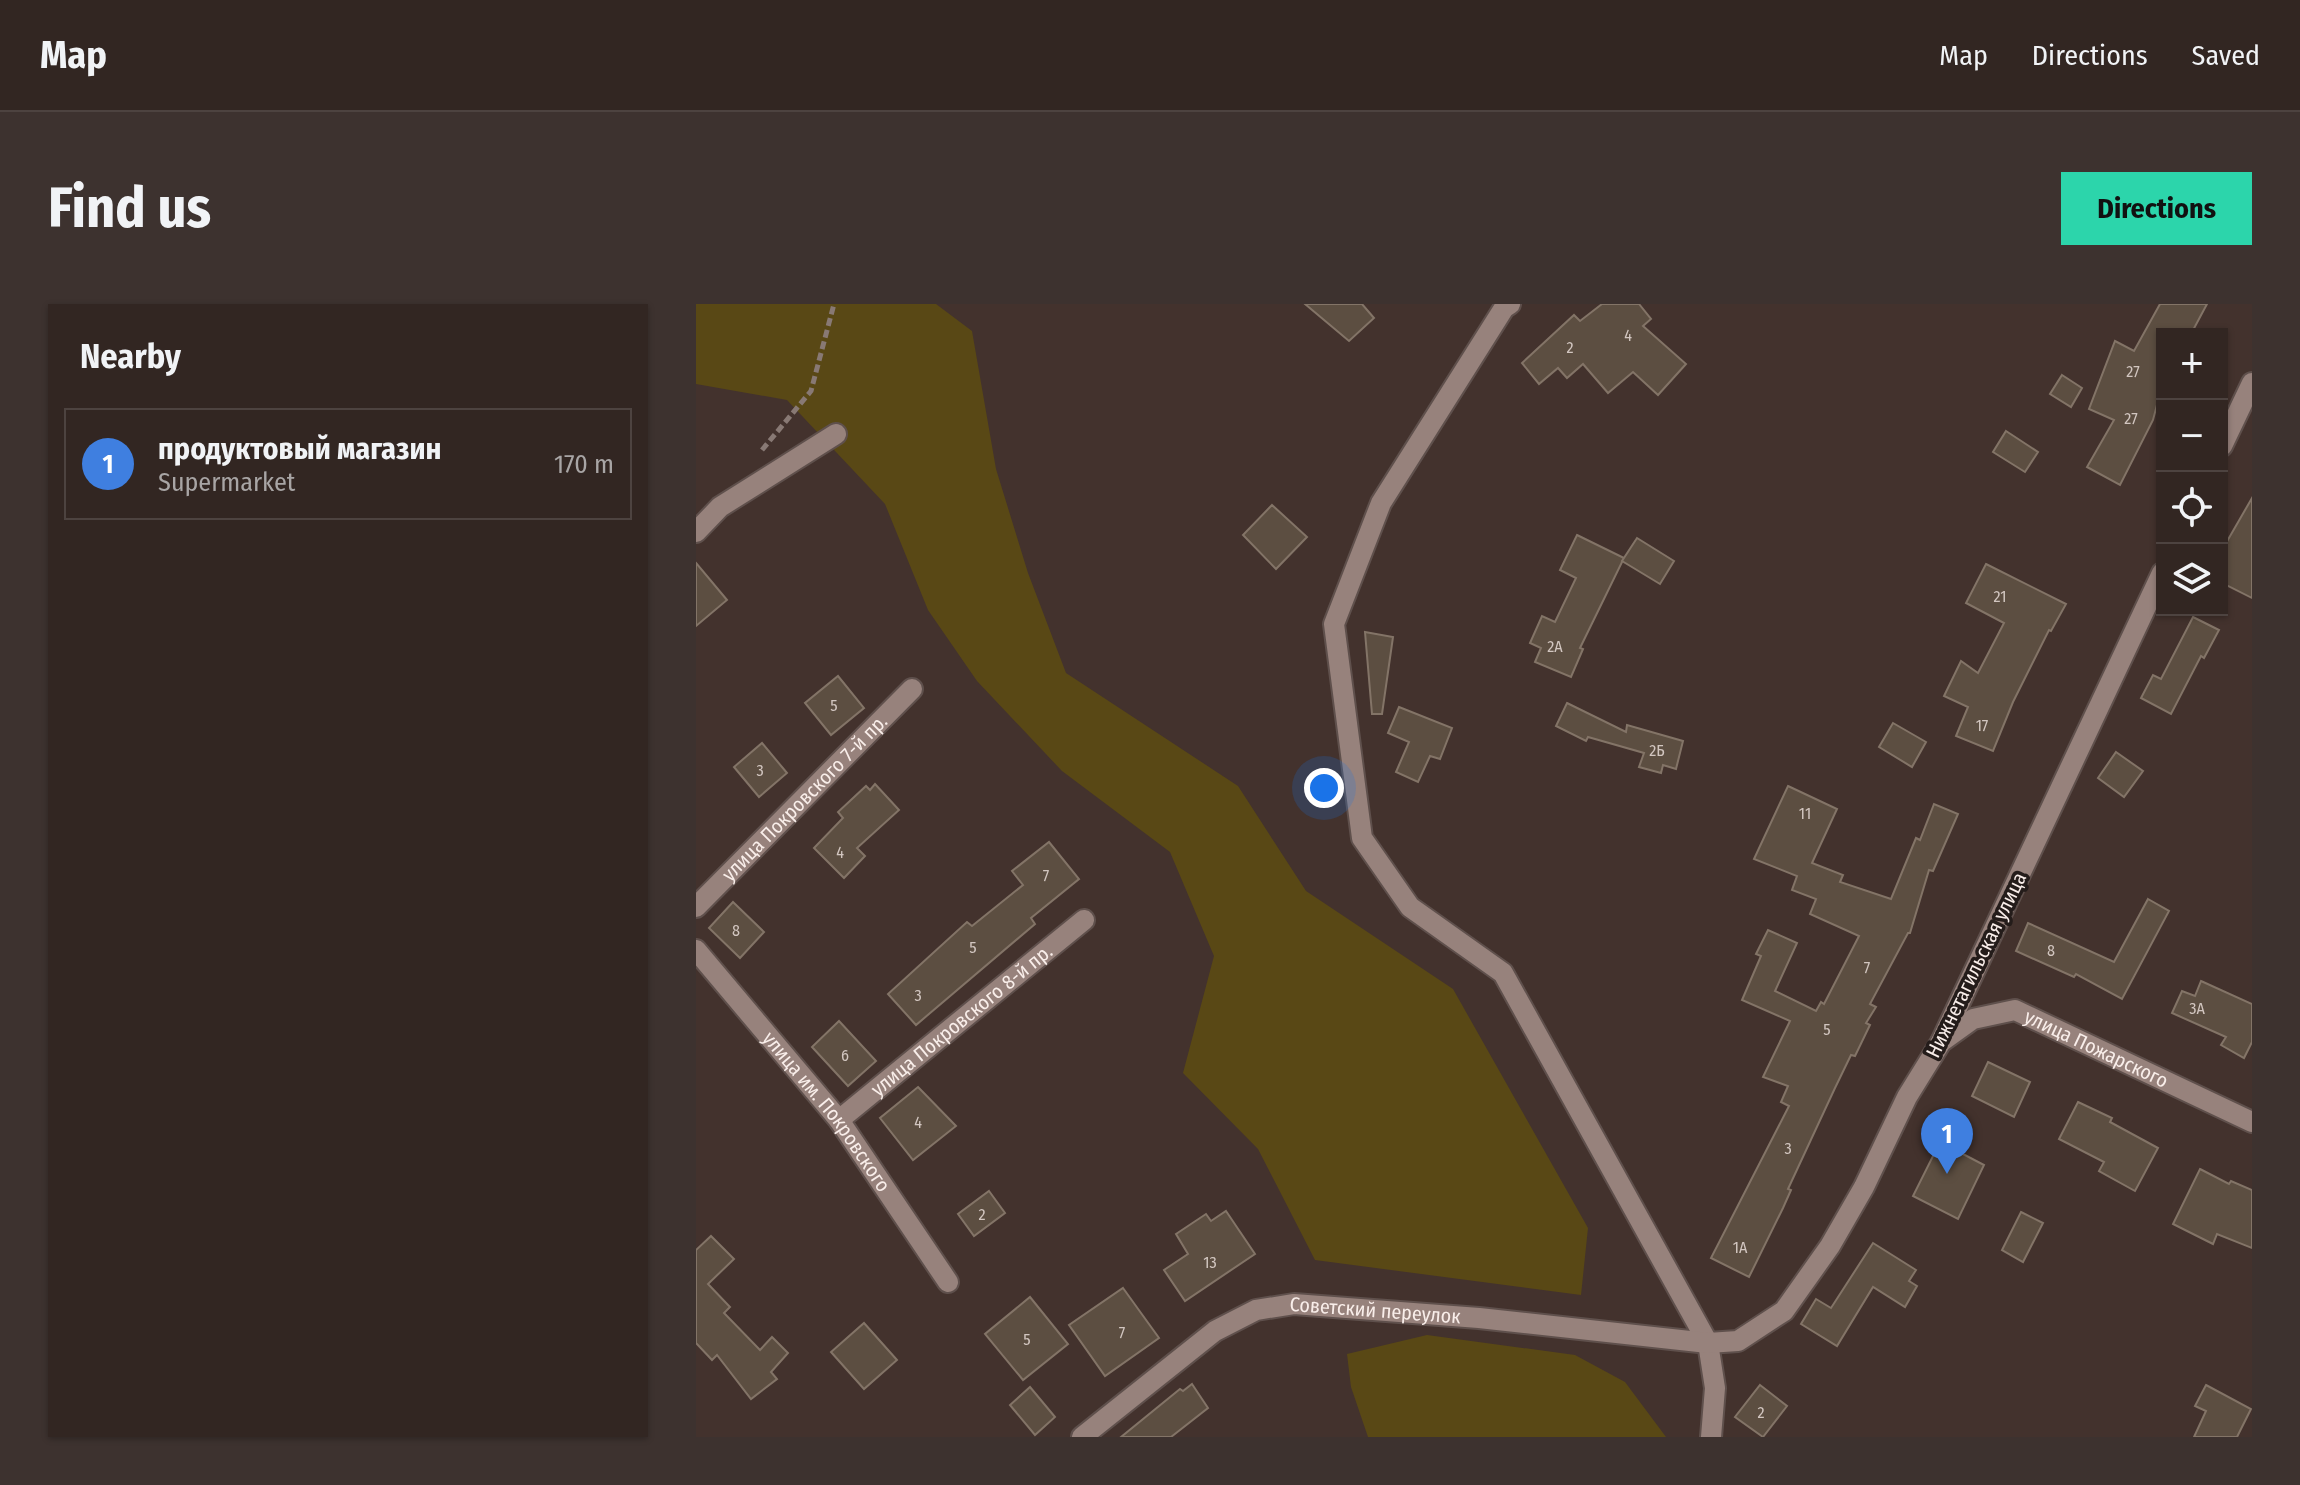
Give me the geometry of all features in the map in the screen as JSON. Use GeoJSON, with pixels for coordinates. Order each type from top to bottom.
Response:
{"type":"FeatureCollection","features":[{"type":"Feature","properties":{"kind":"street"},"geometry":{"type":"LineString","coordinates":[[1505,305],[1381,503],[1334,624],[1362,838],[1410,907],[1503,973],[1708,1343],[1715,1388],[1711,1437]]}},
{"type":"Feature","properties":{"kind":"street"},"geometry":{"type":"LineString","coordinates":[[2228,433],[2252,383]]}},
{"type":"Feature","properties":{"kind":"street"},"geometry":{"type":"LineString","coordinates":[[696,532],[720,507],[836,434]]}},
{"type":"Feature","properties":{"kind":"street","name":"Нижнетагильская улица"},"geometry":{"type":"LineString","coordinates":[[1708,1343],[1738,1341],[1784,1311],[1830,1246],[1864,1187],[1907,1097],[1941,1042],[2156,586]]}},
{"type":"Feature","properties":{"kind":"street","name":"улица Покровского 7-й пр."},"geometry":{"type":"LineString","coordinates":[[696,907],[912,689]]}},
{"type":"Feature","properties":{"kind":"street","name":"улица Покровского 8-й пр."},"geometry":{"type":"LineString","coordinates":[[839,1120],[1084,920]]}},
{"type":"Feature","properties":{"kind":"street","name":"улица им. Покровского"},"geometry":{"type":"LineString","coordinates":[[696,950],[839,1120],[948,1282]]}},
{"type":"Feature","properties":{"kind":"street","name":"улица Пожарского"},"geometry":{"type":"LineString","coordinates":[[1941,1042],[1973,1019],[2015,1010],[2252,1122]]}},
{"type":"Feature","properties":{"kind":"street","name":"Советский переулок"},"geometry":{"type":"LineString","coordinates":[[1082,1437],[1215,1331],[1256,1310],[1294,1304],[1479,1318],[1708,1343]]}},
{"type":"Feature","properties":{"kind":"path"},"geometry":{"type":"LineString","coordinates":[[755,459],[811,391],[834,304]]}},
{"type":"Feature","properties":{"kind":"shaded area"},"geometry":{"type":"Polygon","coordinates":[[[696,304],[936,304],[972,331],[996,469],[1028,573],[1066,673],[1238,786],[1306,891],[1453,989],[1588,1228],[1581,1295],[1315,1260],[1258,1149],[1183,1073],[1214,956],[1170,852],[1062,771],[977,681],[928,610],[885,504],[787,400],[696,384],[696,304]]]}},
{"type":"Feature","properties":{"kind":"shaded area"},"geometry":{"type":"Polygon","coordinates":[[[1427,1335],[1575,1355],[1625,1382],[1666,1437],[1368,1437],[1351,1387],[1347,1354],[1427,1335]]]}},
{"type":"Feature","properties":{"kind":"building"},"geometry":{"type":"Polygon","coordinates":[[[1305,304],[1362,304],[1374,318],[1349,341],[1305,304]]]}},
{"type":"Feature","properties":{"kind":"building"},"geometry":{"type":"Polygon","coordinates":[[[1602,304],[1639,304],[1651,319],[1643,326],[1686,364],[1658,395],[1633,372],[1608,393],[1583,364],[1567,378],[1558,368],[1539,384],[1522,363],[1574,315],[1580,321],[1602,304]]]}},
{"type":"Feature","properties":{"kind":"building"},"geometry":{"type":"Polygon","coordinates":[[[2160,304],[2207,304],[2194,328],[2156,328],[2156,409],[2120,485],[2087,467],[2114,420],[2089,409],[2115,341],[2134,351],[2160,304]]]}},
{"type":"Feature","properties":{"kind":"building"},"geometry":{"type":"Polygon","coordinates":[[[2062,375],[2082,388],[2071,407],[2050,394],[2062,375]]]}},
{"type":"Feature","properties":{"kind":"building"},"geometry":{"type":"Polygon","coordinates":[[[2006,431],[2038,452],[2025,472],[1993,452],[2006,431]]]}},
{"type":"Feature","properties":{"kind":"building"},"geometry":{"type":"Polygon","coordinates":[[[2252,498],[2252,598],[2228,586],[2228,540],[2252,498]]]}},
{"type":"Feature","properties":{"kind":"building"},"geometry":{"type":"Polygon","coordinates":[[[1272,505],[1307,537],[1276,569],[1243,535],[1272,505]]]}},
{"type":"Feature","properties":{"kind":"building"},"geometry":{"type":"Polygon","coordinates":[[[1577,535],[1624,558],[1580,648],[1583,649],[1571,677],[1535,662],[1541,648],[1530,643],[1542,616],[1555,622],[1576,578],[1560,570],[1577,535]]]}},
{"type":"Feature","properties":{"kind":"building"},"geometry":{"type":"Polygon","coordinates":[[[1637,538],[1674,561],[1660,584],[1622,561],[1637,538]]]}},
{"type":"Feature","properties":{"kind":"building"},"geometry":{"type":"Polygon","coordinates":[[[696,563],[727,600],[696,626],[696,563]]]}},
{"type":"Feature","properties":{"kind":"building"},"geometry":{"type":"Polygon","coordinates":[[[1986,564],[2066,604],[2049,630],[2013,702],[1993,751],[1956,736],[1968,707],[1944,696],[1961,661],[1978,673],[2004,623],[1966,603],[1986,564]]]}},
{"type":"Feature","properties":{"kind":"building"},"geometry":{"type":"Polygon","coordinates":[[[2193,617],[2219,630],[2204,658],[2201,656],[2171,714],[2141,698],[2153,675],[2161,679],[2193,617]]]}},
{"type":"Feature","properties":{"kind":"building"},"geometry":{"type":"Polygon","coordinates":[[[1365,632],[1393,637],[1382,714],[1372,714],[1365,632]]]}},
{"type":"Feature","properties":{"kind":"building"},"geometry":{"type":"Polygon","coordinates":[[[838,676],[864,708],[831,735],[805,703],[838,676]]]}},
{"type":"Feature","properties":{"kind":"building"},"geometry":{"type":"Polygon","coordinates":[[[1567,703],[1626,732],[1627,725],[1683,741],[1676,769],[1663,765],[1661,773],[1639,767],[1644,753],[1588,737],[1586,741],[1556,726],[1567,703]]]}},
{"type":"Feature","properties":{"kind":"building"},"geometry":{"type":"Polygon","coordinates":[[[1399,707],[1452,728],[1440,759],[1430,756],[1418,782],[1396,772],[1409,742],[1388,733],[1399,707]]]}},
{"type":"Feature","properties":{"kind":"building"},"geometry":{"type":"Polygon","coordinates":[[[1893,723],[1926,742],[1912,767],[1879,747],[1893,723]]]}},
{"type":"Feature","properties":{"kind":"building"},"geometry":{"type":"Polygon","coordinates":[[[762,743],[787,773],[759,797],[734,767],[762,743]]]}},
{"type":"Feature","properties":{"kind":"building"},"geometry":{"type":"Polygon","coordinates":[[[2116,752],[2143,771],[2124,797],[2098,778],[2116,752]]]}},
{"type":"Feature","properties":{"kind":"building"},"geometry":{"type":"Polygon","coordinates":[[[875,784],[899,810],[857,848],[865,856],[844,878],[814,848],[843,818],[838,812],[866,786],[870,790],[875,784]]]}},
{"type":"Feature","properties":{"kind":"building"},"geometry":{"type":"Polygon","coordinates":[[[1788,786],[1837,809],[1812,863],[1843,875],[1840,882],[1891,899],[1934,804],[1958,814],[1933,871],[1929,870],[1910,933],[1870,1004],[1876,1007],[1866,1023],[1870,1025],[1835,1088],[1749,1277],[1711,1258],[1789,1106],[1781,1102],[1788,1086],[1763,1077],[1790,1021],[1742,1000],[1761,956],[1756,954],[1768,930],[1797,943],[1775,991],[1816,1011],[1821,1002],[1824,1004],[1859,936],[1810,914],[1816,899],[1792,890],[1797,876],[1754,859],[1788,786]]]}},
{"type":"Feature","properties":{"kind":"building"},"geometry":{"type":"Polygon","coordinates":[[[1049,842],[1079,879],[1031,918],[1035,924],[916,1025],[888,994],[967,922],[972,926],[1023,885],[1012,871],[1049,842]]]}},
{"type":"Feature","properties":{"kind":"building"},"geometry":{"type":"Polygon","coordinates":[[[2148,899],[2169,911],[2122,999],[2076,974],[2074,977],[2016,951],[2028,923],[2114,962],[2148,899]]]}},
{"type":"Feature","properties":{"kind":"building"},"geometry":{"type":"Polygon","coordinates":[[[733,902],[764,932],[740,958],[709,928],[733,902]]]}},
{"type":"Feature","properties":{"kind":"building"},"geometry":{"type":"Polygon","coordinates":[[[2201,981],[2252,1004],[2252,1042],[2244,1058],[2221,1045],[2226,1037],[2172,1013],[2182,991],[2195,996],[2201,981]]]}},
{"type":"Feature","properties":{"kind":"building"},"geometry":{"type":"Polygon","coordinates":[[[839,1021],[876,1061],[848,1086],[812,1047],[839,1021]]]}},
{"type":"Feature","properties":{"kind":"building"},"geometry":{"type":"Polygon","coordinates":[[[1988,1062],[2030,1082],[2014,1117],[1972,1096],[1988,1062]]]}},
{"type":"Feature","properties":{"kind":"building"},"geometry":{"type":"Polygon","coordinates":[[[918,1087],[956,1126],[913,1160],[880,1118],[918,1087]]]}},
{"type":"Feature","properties":{"kind":"building"},"geometry":{"type":"Polygon","coordinates":[[[2078,1102],[2112,1118],[2110,1122],[2158,1148],[2135,1191],[2099,1171],[2104,1162],[2059,1139],[2078,1102]]]}},
{"type":"Feature","properties":{"kind":"building"},"geometry":{"type":"Polygon","coordinates":[[[1940,1142],[1984,1165],[1958,1219],[1913,1196],[1940,1142]]]}},
{"type":"Feature","properties":{"kind":"building"},"geometry":{"type":"Polygon","coordinates":[[[2200,1169],[2229,1184],[2231,1181],[2252,1190],[2252,1248],[2217,1234],[2213,1244],[2173,1224],[2200,1169]]]}},
{"type":"Feature","properties":{"kind":"building"},"geometry":{"type":"Polygon","coordinates":[[[989,1191],[1005,1213],[974,1236],[958,1214],[989,1191]]]}},
{"type":"Feature","properties":{"kind":"building"},"geometry":{"type":"Polygon","coordinates":[[[1226,1211],[1255,1254],[1185,1301],[1164,1270],[1188,1254],[1176,1234],[1206,1214],[1211,1221],[1226,1211]]]}},
{"type":"Feature","properties":{"kind":"building"},"geometry":{"type":"Polygon","coordinates":[[[2021,1212],[2043,1223],[2023,1262],[2002,1250],[2021,1212]]]}},
{"type":"Feature","properties":{"kind":"building"},"geometry":{"type":"Polygon","coordinates":[[[711,1236],[734,1259],[708,1284],[730,1307],[724,1313],[760,1350],[772,1337],[788,1353],[771,1372],[777,1379],[751,1399],[717,1355],[712,1360],[696,1343],[696,1250],[711,1236]]]}},
{"type":"Feature","properties":{"kind":"building"},"geometry":{"type":"Polygon","coordinates":[[[1873,1243],[1916,1270],[1909,1281],[1917,1286],[1905,1307],[1873,1287],[1837,1346],[1801,1324],[1816,1299],[1831,1308],[1873,1243]]]}},
{"type":"Feature","properties":{"kind":"building"},"geometry":{"type":"Polygon","coordinates":[[[1123,1288],[1159,1338],[1105,1376],[1069,1325],[1123,1288]]]}},
{"type":"Feature","properties":{"kind":"building"},"geometry":{"type":"Polygon","coordinates":[[[1030,1297],[1068,1344],[1023,1380],[985,1334],[1030,1297]]]}},
{"type":"Feature","properties":{"kind":"building"},"geometry":{"type":"Polygon","coordinates":[[[864,1323],[897,1360],[864,1389],[831,1352],[864,1323]]]}},
{"type":"Feature","properties":{"kind":"building"},"geometry":{"type":"Polygon","coordinates":[[[1192,1384],[1208,1408],[1171,1437],[1121,1437],[1180,1389],[1183,1391],[1192,1384]]]}},
{"type":"Feature","properties":{"kind":"building"},"geometry":{"type":"Polygon","coordinates":[[[1760,1385],[1787,1406],[1763,1437],[1735,1417],[1760,1385]]]}},
{"type":"Feature","properties":{"kind":"building"},"geometry":{"type":"Polygon","coordinates":[[[2206,1385],[2251,1409],[2237,1437],[2194,1437],[2206,1411],[2195,1406],[2206,1385]]]}},
{"type":"Feature","properties":{"kind":"building"},"geometry":{"type":"Polygon","coordinates":[[[1030,1387],[1055,1417],[1035,1435],[1010,1405],[1030,1387]]]}},
{"type":"Feature","properties":{"kind":"place","name":"продуктовый магазин"},"geometry":{"type":"Point","coordinates":[1947,1174]}}]}
